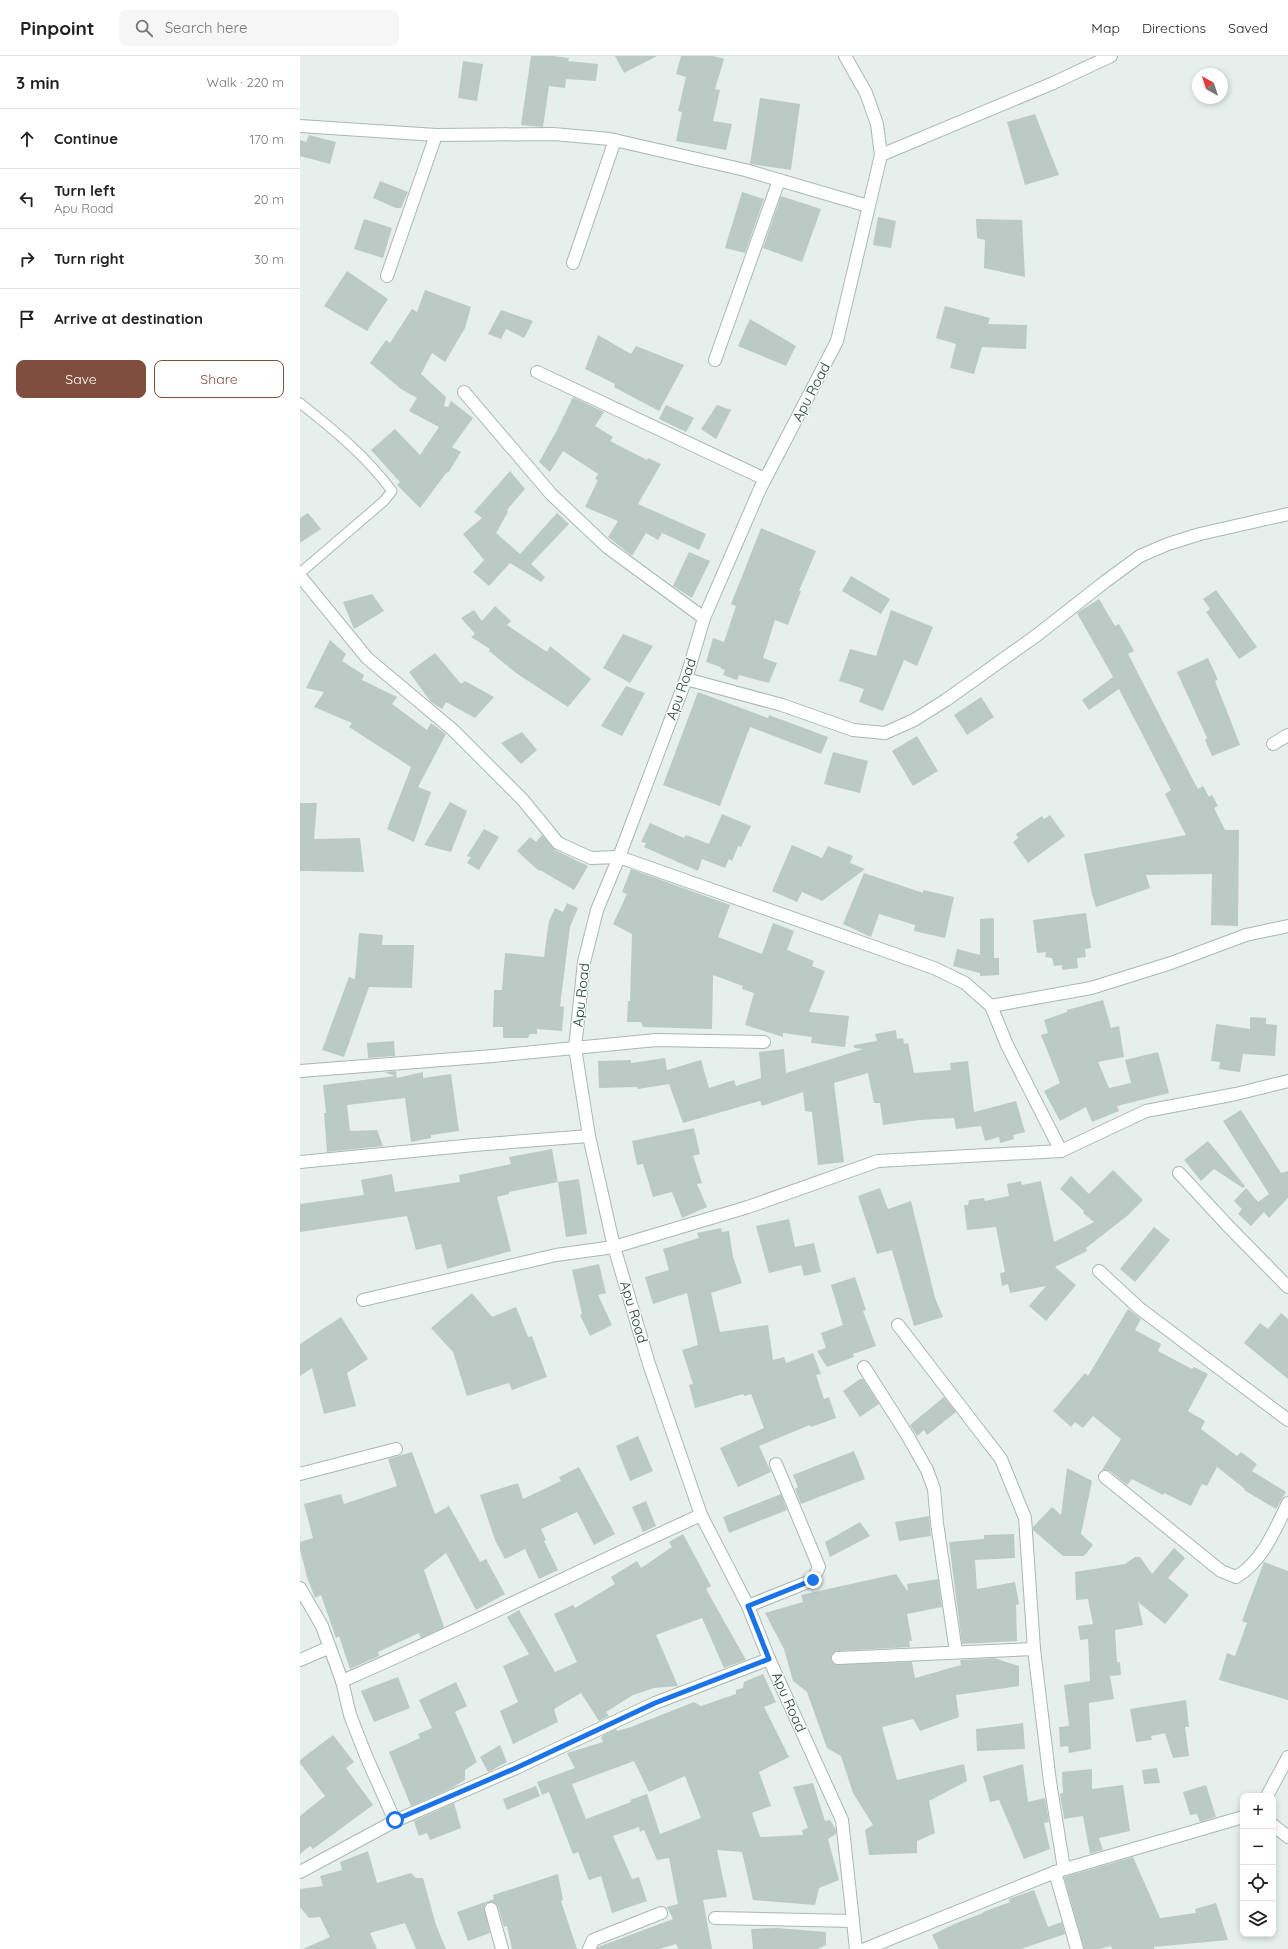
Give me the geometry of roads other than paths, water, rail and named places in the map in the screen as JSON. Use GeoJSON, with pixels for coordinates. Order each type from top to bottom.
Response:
{"type":"FeatureCollection","features":[{"type":"Feature","properties":{"kind":"street","name":"Apu Road"},"geometry":{"type":"LineString","coordinates":[[845,56],[866,93],[873,112],[877,124],[881,155],[837,341],[765,479],[704,618],[686,679],[620,857],[597,910],[584,962],[575,1048],[589,1136],[614,1247],[649,1364],[701,1515],[748,1606],[769,1659],[842,1820],[856,1949]]}},
{"type":"Feature","properties":{"kind":"street"},"geometry":{"type":"LineString","coordinates":[[881,155],[1051,84],[1111,56]]}},
{"type":"Feature","properties":{"kind":"street"},"geometry":{"type":"LineString","coordinates":[[300,126],[436,135],[553,134],[615,140],[746,170],[868,206]]}},
{"type":"Feature","properties":{"kind":"street"},"geometry":{"type":"LineString","coordinates":[[387,276],[436,135]]}},
{"type":"Feature","properties":{"kind":"street"},"geometry":{"type":"LineString","coordinates":[[573,263],[615,140]]}},
{"type":"Feature","properties":{"kind":"street"},"geometry":{"type":"LineString","coordinates":[[715,360],[779,180]]}},
{"type":"Feature","properties":{"kind":"street"},"geometry":{"type":"LineString","coordinates":[[537,372],[765,479]]}},
{"type":"Feature","properties":{"kind":"street"},"geometry":{"type":"LineString","coordinates":[[464,392],[557,499],[607,546],[704,618]]}},
{"type":"Feature","properties":{"kind":"street"},"geometry":{"type":"LineString","coordinates":[[686,679],[782,705],[853,730],[885,733],[914,720],[946,700],[1037,635],[1140,556],[1168,544],[1200,534],[1288,514]]}},
{"type":"Feature","properties":{"kind":"street"},"geometry":{"type":"LineString","coordinates":[[300,574],[367,658],[453,730],[523,800],[558,843],[591,858],[620,857],[934,968],[965,983],[990,1006],[1007,1045],[1061,1150]]}},
{"type":"Feature","properties":{"kind":"street"},"geometry":{"type":"LineString","coordinates":[[1273,744],[1288,735]]}},
{"type":"Feature","properties":{"kind":"street"},"geometry":{"type":"LineString","coordinates":[[990,1006],[1091,988],[1171,963],[1246,935],[1288,926]]}},
{"type":"Feature","properties":{"kind":"street"},"geometry":{"type":"LineString","coordinates":[[300,1071],[494,1056],[656,1040],[764,1042]]}},
{"type":"Feature","properties":{"kind":"street"},"geometry":{"type":"LineString","coordinates":[[363,1300],[556,1255],[614,1247],[748,1207],[878,1161],[1061,1150],[1146,1111],[1236,1094],[1288,1081]]}},
{"type":"Feature","properties":{"kind":"street"},"geometry":{"type":"LineString","coordinates":[[300,1162],[474,1145],[589,1136]]}},
{"type":"Feature","properties":{"kind":"street"},"geometry":{"type":"LineString","coordinates":[[1180,1173],[1230,1228],[1288,1287]]}},
{"type":"Feature","properties":{"kind":"street"},"geometry":{"type":"LineString","coordinates":[[1099,1270],[1139,1308],[1288,1420]]}},
{"type":"Feature","properties":{"kind":"street"},"geometry":{"type":"LineString","coordinates":[[898,1326],[1001,1459],[1024,1518],[1034,1649],[1060,1871],[1077,1949]]}},
{"type":"Feature","properties":{"kind":"street"},"geometry":{"type":"LineString","coordinates":[[864,1367],[906,1433],[926,1470],[934,1489],[937,1523],[956,1652]]}},
{"type":"Feature","properties":{"kind":"street"},"geometry":{"type":"LineString","coordinates":[[300,1474],[396,1449]]}},
{"type":"Feature","properties":{"kind":"street"},"geometry":{"type":"LineString","coordinates":[[748,1606],[813,1580],[819,1567],[776,1464]]}},
{"type":"Feature","properties":{"kind":"street"},"geometry":{"type":"LineString","coordinates":[[1105,1477],[1221,1572],[1236,1577],[1248,1570],[1262,1551],[1276,1528],[1288,1503]]}},
{"type":"Feature","properties":{"kind":"street"},"geometry":{"type":"LineString","coordinates":[[342,1681],[416,1650],[598,1561],[701,1515]]}},
{"type":"Feature","properties":{"kind":"street"},"geometry":{"type":"LineString","coordinates":[[300,1588],[322,1626],[328,1648],[342,1681],[355,1729],[395,1820]]}},
{"type":"Feature","properties":{"kind":"street"},"geometry":{"type":"LineString","coordinates":[[300,1660],[328,1648]]}},
{"type":"Feature","properties":{"kind":"street"},"geometry":{"type":"LineString","coordinates":[[838,1658],[1034,1649]]}},
{"type":"Feature","properties":{"kind":"street"},"geometry":{"type":"LineString","coordinates":[[300,1872],[395,1820],[509,1771],[655,1703],[769,1659]]}},
{"type":"Feature","properties":{"kind":"street"},"geometry":{"type":"LineString","coordinates":[[1269,1793],[1288,1757]]}},
{"type":"Feature","properties":{"kind":"street"},"geometry":{"type":"LineString","coordinates":[[865,1949],[1060,1871],[1240,1818]]}},
{"type":"Feature","properties":{"kind":"street"},"geometry":{"type":"LineString","coordinates":[[1276,1827],[1288,1837]]}},
{"type":"Feature","properties":{"kind":"street"},"geometry":{"type":"LineString","coordinates":[[490,1909],[502,1949]]}},
{"type":"Feature","properties":{"kind":"street"},"geometry":{"type":"LineString","coordinates":[[589,1949],[593,1940],[660,1913]]}},
{"type":"Feature","properties":{"kind":"street"},"geometry":{"type":"LineString","coordinates":[[715,1918],[853,1921]]}},
{"type":"Feature","properties":{"kind":"lane"},"geometry":{"type":"LineString","coordinates":[[300,403],[346,440],[379,473],[392,490],[384,501],[300,574]]}}]}
